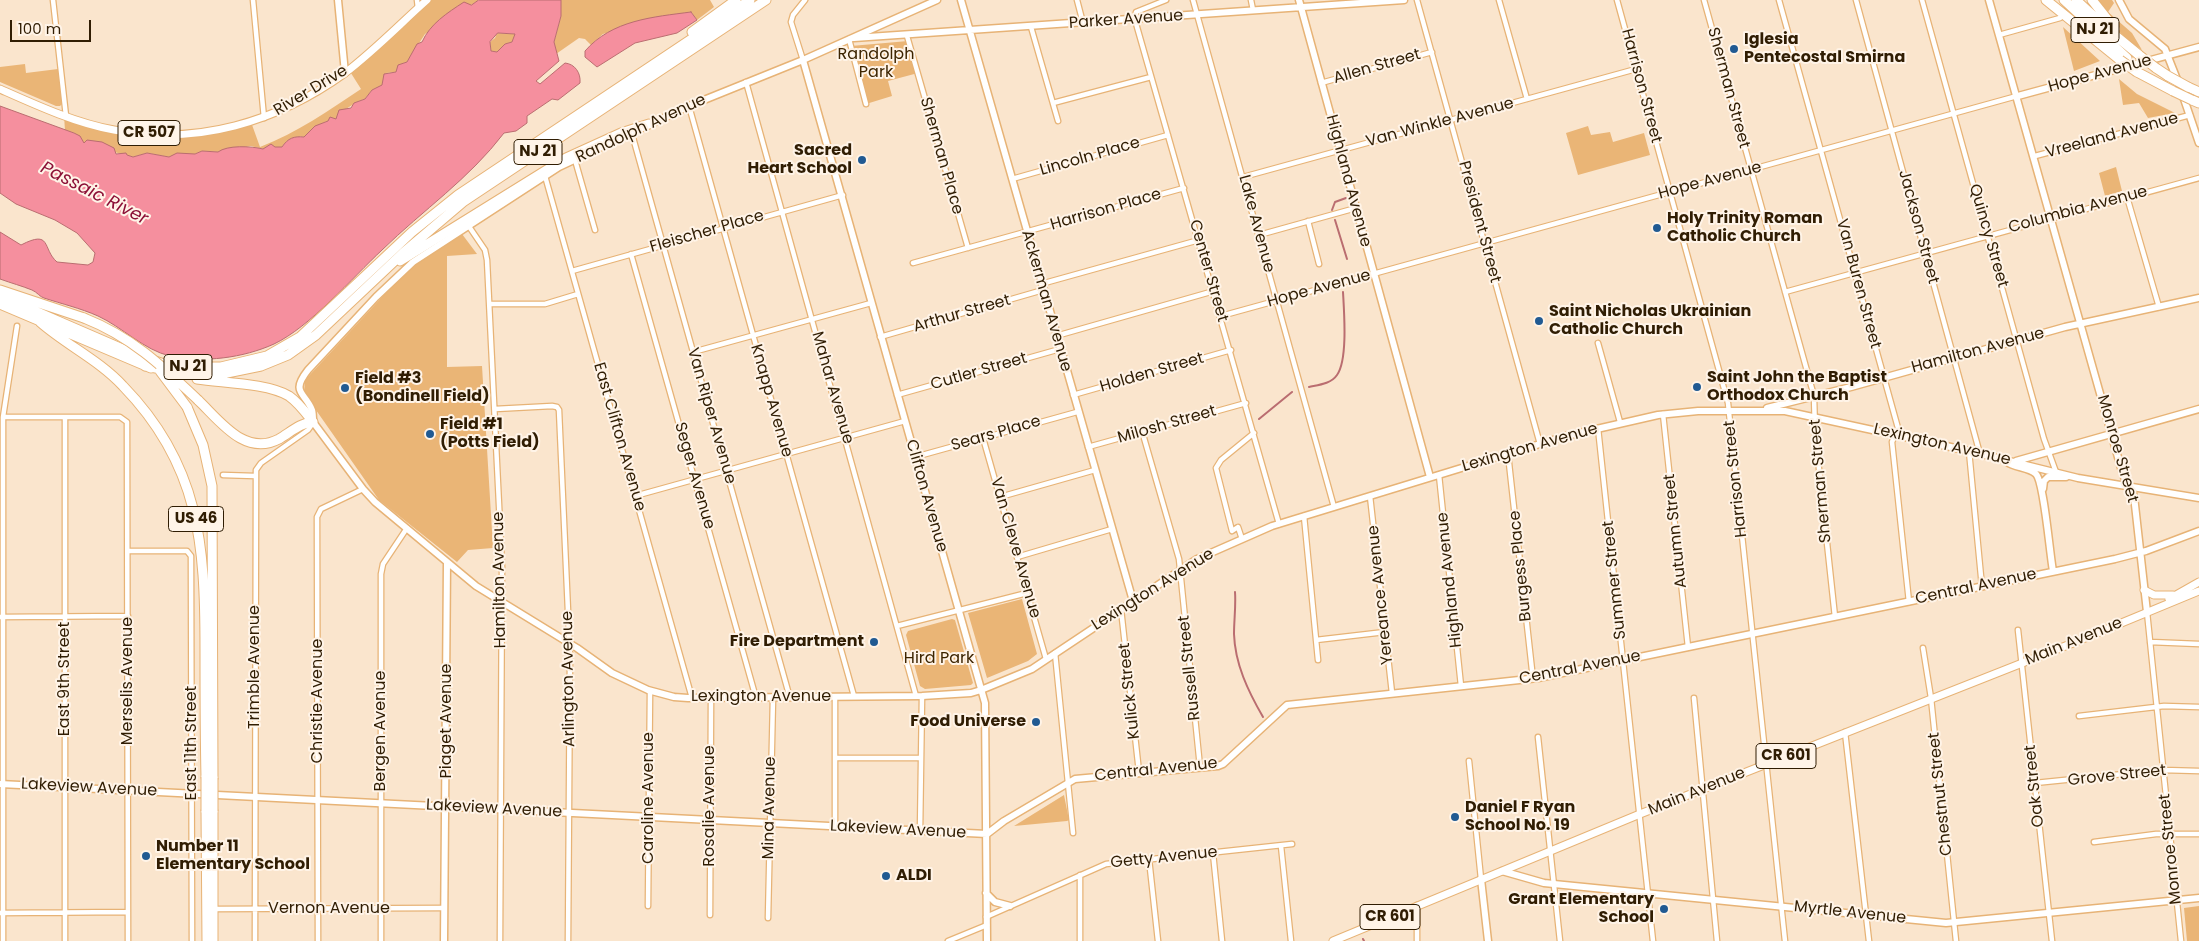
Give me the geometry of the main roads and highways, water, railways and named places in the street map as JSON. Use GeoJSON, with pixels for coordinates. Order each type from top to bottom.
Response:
{"type":"FeatureCollection","features":[{"type":"Feature","properties":{"kind":"highway"},"geometry":{"type":"LineString","coordinates":[[602,99],[637,71],[736,0]]}},
{"type":"Feature","properties":{"kind":"highway","name":"NJ 21"},"geometry":{"type":"LineString","coordinates":[[0,296],[134,354],[164,364],[212,367],[259,359],[300,338],[397,246],[450,201],[750,0]]}},
{"type":"Feature","properties":{"kind":"highway","name":"NJ 21"},"geometry":{"type":"LineString","coordinates":[[40,322],[145,366],[192,374],[222,374],[251,369],[288,355],[305,344],[327,325],[413,243],[463,202],[766,0]]}},
{"type":"Feature","properties":{"kind":"highway"},"geometry":{"type":"LineString","coordinates":[[2046,0],[2123,59]]}},
{"type":"Feature","properties":{"kind":"highway","name":"NJ 21"},"geometry":{"type":"LineString","coordinates":[[2064,0],[2123,59],[2140,71],[2196,102]]}},
{"type":"Feature","properties":{"kind":"highway","name":"NJ 21"},"geometry":{"type":"LineString","coordinates":[[2076,0],[2111,32],[2156,68],[2199,92]]}},
{"type":"Feature","properties":{"kind":"highway"},"geometry":{"type":"LineString","coordinates":[[2092,0],[2109,22],[2140,55]]}},
{"type":"Feature","properties":{"kind":"highway"},"geometry":{"type":"LineString","coordinates":[[327,325],[410,254],[555,163],[622,133],[649,124]]}},
{"type":"Feature","properties":{"kind":"highway","name":"US 46"},"geometry":{"type":"LineString","coordinates":[[0,290],[84,318],[118,336],[149,360],[170,382],[187,407],[203,445],[212,486],[209,778]]}},
{"type":"Feature","properties":{"kind":"highway","name":"US 46"},"geometry":{"type":"LineString","coordinates":[[0,304],[40,322],[53,334],[94,360],[124,386],[160,432],[186,485],[197,522],[204,580],[210,811],[210,909],[213,941]]}},
{"type":"Feature","properties":{"kind":"highway"},"geometry":{"type":"LineString","coordinates":[[84,318],[133,343],[159,362],[198,400],[236,436],[250,443],[266,444],[273,442],[300,425],[313,422],[296,402],[277,391],[187,378],[145,366]]}},
{"type":"Feature","properties":{"kind":"highway","name":"US 46"},"geometry":{"type":"LineString","coordinates":[[207,941],[210,909]]}},
{"type":"Feature","properties":{"kind":"main road"},"geometry":{"type":"LineString","coordinates":[[338,0],[345,73]]}},
{"type":"Feature","properties":{"kind":"main road","name":"River Drive"},"geometry":{"type":"LineString","coordinates":[[0,89],[66,116],[114,130],[166,135],[231,128],[264,118],[291,106],[345,73],[427,0]]}},
{"type":"Feature","properties":{"kind":"main road","name":"Randolph Avenue"},"geometry":{"type":"LineString","coordinates":[[313,422],[312,409],[300,390],[304,375],[404,269],[468,225],[545,176],[649,124],[746,82],[804,60],[938,0]]}},
{"type":"Feature","properties":{"kind":"main road","name":"Ackerman Avenue"},"geometry":{"type":"LineString","coordinates":[[961,0],[1133,601]]}},
{"type":"Feature","properties":{"kind":"main road","name":"Parker Avenue"},"geometry":{"type":"LineString","coordinates":[[849,39],[1135,20],[1253,10],[1300,3],[1404,0]]}},
{"type":"Feature","properties":{"kind":"main road","name":"Monroe Street"},"geometry":{"type":"LineString","coordinates":[[1989,0],[2018,96],[2123,475],[2134,496],[2147,612]]}},
{"type":"Feature","properties":{"kind":"main road"},"geometry":{"type":"LineString","coordinates":[[2120,0],[2129,19],[2161,44],[2169,55],[2199,143]]}},
{"type":"Feature","properties":{"kind":"main road","name":"Highland Avenue"},"geometry":{"type":"LineString","coordinates":[[1300,3],[1430,477]]}},
{"type":"Feature","properties":{"kind":"main road","name":"Hope Avenue"},"geometry":{"type":"LineString","coordinates":[[2018,96],[2199,46]]}},
{"type":"Feature","properties":{"kind":"main road","name":"Clifton Avenue"},"geometry":{"type":"LineString","coordinates":[[804,60],[843,195],[880,337],[985,703],[987,941]]}},
{"type":"Feature","properties":{"kind":"main road","name":"Hamilton Avenue"},"geometry":{"type":"LineString","coordinates":[[1758,410],[1884,378],[2082,323],[2199,298]]}},
{"type":"Feature","properties":{"kind":"main road","name":"Lexington Avenue"},"geometry":{"type":"LineString","coordinates":[[313,422],[363,489],[387,513],[476,586],[570,643],[612,673],[650,691],[674,697],[692,698],[919,696],[971,693],[1032,669],[1197,558],[1279,524],[1540,444],[1620,422],[1664,414],[1729,410],[1785,411],[1895,434],[2089,480],[2199,498]]}},
{"type":"Feature","properties":{"kind":"main road"},"geometry":{"type":"LineString","coordinates":[[2015,462],[2199,410]]}},
{"type":"Feature","properties":{"kind":"main road"},"geometry":{"type":"LineString","coordinates":[[2005,460],[2013,466],[2036,474],[2043,496],[2053,571]]}},
{"type":"Feature","properties":{"kind":"main road"},"geometry":{"type":"LineString","coordinates":[[2043,496],[2044,481],[2048,477],[2089,480]]}},
{"type":"Feature","properties":{"kind":"main road","name":"Central Avenue"},"geometry":{"type":"LineString","coordinates":[[987,834],[1004,821],[1079,778],[1200,768],[1223,764],[1287,705],[1533,679],[1982,587],[2140,552],[2199,531]]}},
{"type":"Feature","properties":{"kind":"main road","name":"Piaget Avenue"},"geometry":{"type":"LineString","coordinates":[[444,941],[447,562]]}},
{"type":"Feature","properties":{"kind":"main road","name":"Main Avenue"},"geometry":{"type":"LineString","coordinates":[[2147,612],[2199,582]]}},
{"type":"Feature","properties":{"kind":"main road"},"geometry":{"type":"LineString","coordinates":[[2144,590],[2160,596],[2178,594]]}},
{"type":"Feature","properties":{"kind":"main road","name":"Main Avenue"},"geometry":{"type":"LineString","coordinates":[[1332,941],[1350,938],[1417,906],[1502,870],[2022,663],[2199,590]]}},
{"type":"Feature","properties":{"kind":"main road","name":"Lakeview Avenue"},"geometry":{"type":"LineString","coordinates":[[2,784],[987,834]]}},
{"type":"Feature","properties":{"kind":"main road","name":"Myrtle Avenue"},"geometry":{"type":"LineString","coordinates":[[1502,870],[1554,884],[1954,924],[2199,898]]}},
{"type":"Feature","properties":{"kind":"main road"},"geometry":{"type":"LineString","coordinates":[[1482,879],[1488,941]]}},
{"type":"Feature","properties":{"kind":"main road"},"geometry":{"type":"LineString","coordinates":[[986,893],[995,902],[1010,906]]}},
{"type":"Feature","properties":{"kind":"water","name":"Passaic River"},"geometry":{"type":"Polygon","coordinates":[[[479,0],[561,0],[561,16],[554,42],[559,61],[536,81],[540,84],[565,63],[572,65],[577,70],[580,83],[558,100],[552,99],[527,116],[527,123],[516,131],[504,133],[461,180],[398,235],[316,314],[288,336],[262,349],[236,356],[196,359],[170,356],[142,344],[98,316],[43,297],[32,290],[0,279],[0,232],[21,245],[38,239],[42,240],[57,262],[88,265],[93,262],[95,253],[77,233],[55,220],[16,204],[0,193],[0,106],[74,133],[80,136],[84,143],[87,140],[102,142],[114,148],[116,154],[126,153],[133,157],[147,153],[169,157],[177,153],[218,152],[227,148],[239,147],[263,149],[271,144],[275,147],[282,147],[292,138],[304,137],[315,126],[328,121],[330,117],[336,119],[339,110],[351,108],[354,103],[365,99],[372,90],[382,85],[384,74],[396,72],[398,65],[407,62],[417,44],[422,42],[440,19],[464,2],[471,5],[479,0]],[[498,33],[490,42],[491,51],[497,52],[505,44],[512,42],[515,34],[498,33]]]}},
{"type":"Feature","properties":{"kind":"water"},"geometry":{"type":"Polygon","coordinates":[[[691,12],[697,20],[677,33],[635,43],[597,67],[585,57],[585,51],[596,41],[620,26],[648,18],[691,12]]]}},
{"type":"Feature","properties":{"kind":"waterway"},"geometry":{"type":"LineString","coordinates":[[1332,210],[1335,202],[1346,198]]}},
{"type":"Feature","properties":{"kind":"waterway"},"geometry":{"type":"LineString","coordinates":[[1335,220],[1347,259]]}},
{"type":"Feature","properties":{"kind":"waterway"},"geometry":{"type":"LineString","coordinates":[[1309,387],[1324,384],[1331,380],[1337,375],[1340,368],[1345,335],[1343,292]]}},
{"type":"Feature","properties":{"kind":"waterway"},"geometry":{"type":"LineString","coordinates":[[1259,419],[1292,392]]}},
{"type":"Feature","properties":{"kind":"waterway"},"geometry":{"type":"LineString","coordinates":[[1235,592],[1234,634],[1237,656],[1247,687],[1263,717]]}},
{"type":"Feature","properties":{"kind":"place","name":"Iglesia Pentecostal Smirna"},"geometry":{"type":"Point","coordinates":[1734,49]}},
{"type":"Feature","properties":{"kind":"place","name":"Sacred Heart School"},"geometry":{"type":"Point","coordinates":[862,160]}},
{"type":"Feature","properties":{"kind":"place","name":"Holy Trinity Roman Catholic Church"},"geometry":{"type":"Point","coordinates":[1657,228]}},
{"type":"Feature","properties":{"kind":"place","name":"Saint Nicholas Ukrainian Catholic Church"},"geometry":{"type":"Point","coordinates":[1539,321]}},
{"type":"Feature","properties":{"kind":"place","name":"Saint John the Baptist Orthodox Church"},"geometry":{"type":"Point","coordinates":[1697,387]}},
{"type":"Feature","properties":{"kind":"place","name":"Field #3 (Bondinell Field)"},"geometry":{"type":"Point","coordinates":[345,388]}},
{"type":"Feature","properties":{"kind":"place","name":"Field #1 (Potts Field)"},"geometry":{"type":"Point","coordinates":[430,434]}},
{"type":"Feature","properties":{"kind":"place","name":"Fire Department"},"geometry":{"type":"Point","coordinates":[874,642]}},
{"type":"Feature","properties":{"kind":"place","name":"Food Universe"},"geometry":{"type":"Point","coordinates":[1036,722]}},
{"type":"Feature","properties":{"kind":"place","name":"Daniel F Ryan School No. 19"},"geometry":{"type":"Point","coordinates":[1455,817]}},
{"type":"Feature","properties":{"kind":"place","name":"Number 11 Elementary School"},"geometry":{"type":"Point","coordinates":[146,856]}},
{"type":"Feature","properties":{"kind":"place","name":"ALDI"},"geometry":{"type":"Point","coordinates":[886,876]}},
{"type":"Feature","properties":{"kind":"place","name":"Grant Elementary School"},"geometry":{"type":"Point","coordinates":[1664,909]}},
{"type":"Feature","properties":{"kind":"park label","name":"Randolph Park"},"geometry":{"type":"Point","coordinates":[876,64]}},
{"type":"Feature","properties":{"kind":"park label","name":"Hird Park"},"geometry":{"type":"Point","coordinates":[939,659]}}]}
